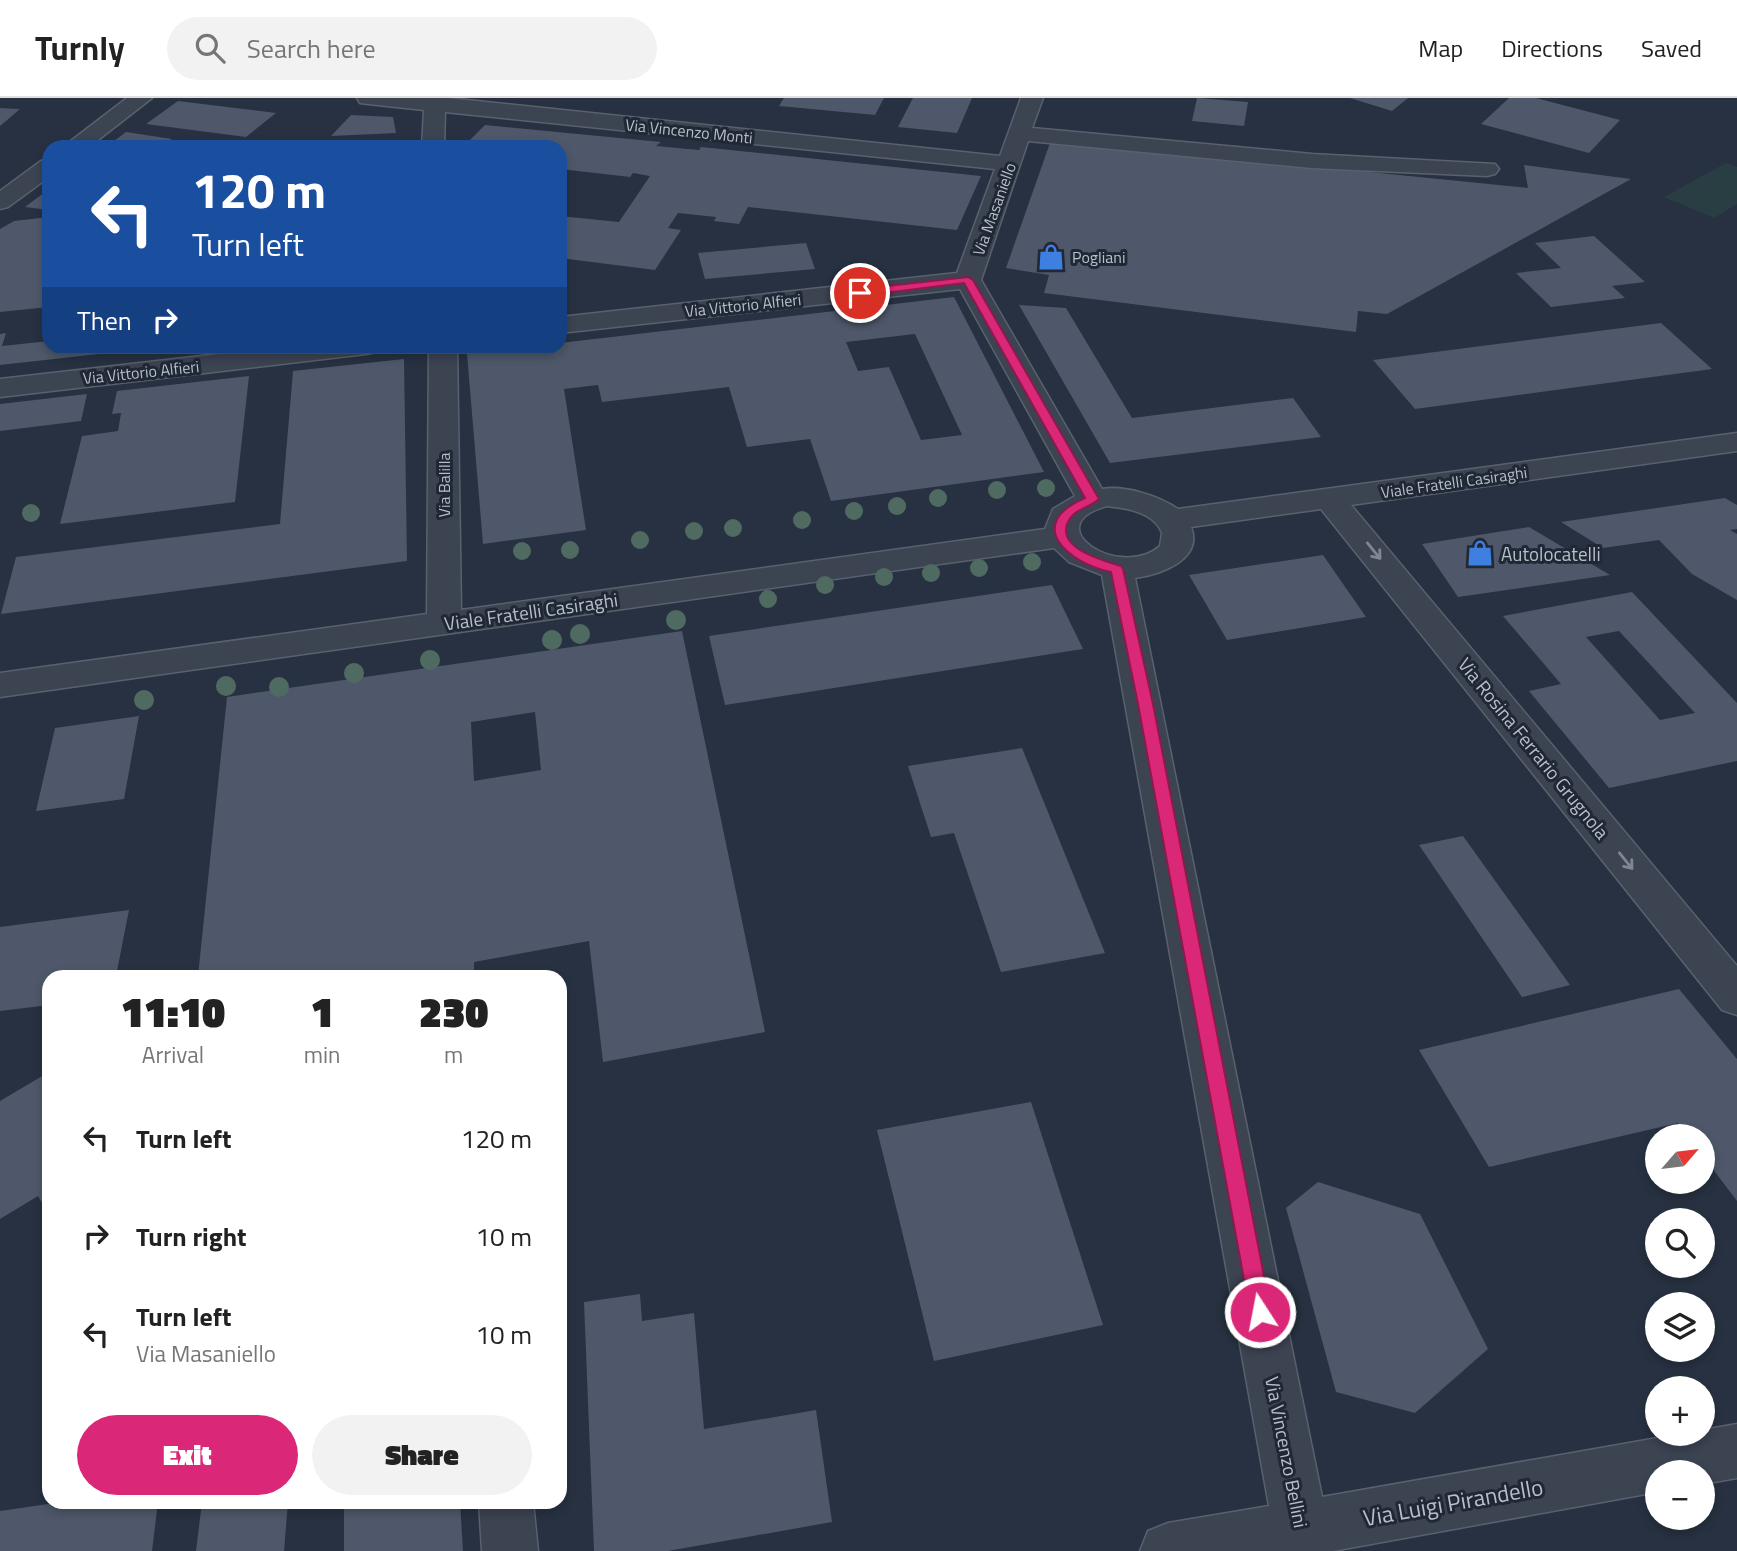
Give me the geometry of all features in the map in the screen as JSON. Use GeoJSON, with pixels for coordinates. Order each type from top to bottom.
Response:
{"type":"FeatureCollection","features":[{"type":"Feature","properties":{"kind":"street"},"geometry":{"type":"LineString","coordinates":[[81,140],[118,105],[141,98]]}},
{"type":"Feature","properties":{"kind":"street","name":"Via Vincenzo Monti"},"geometry":{"type":"LineString","coordinates":[[368,98],[435,101],[1010,163]]}},
{"type":"Feature","properties":{"kind":"street","name":"Via Masaniello"},"geometry":{"type":"LineString","coordinates":[[1032,98],[968,280],[1092,499]]}},
{"type":"Feature","properties":{"kind":"street"},"geometry":{"type":"LineString","coordinates":[[433,140],[435,101]]}},
{"type":"Feature","properties":{"kind":"street"},"geometry":{"type":"LineString","coordinates":[[1021,134],[1312,161],[1430,169],[1487,169]]}},
{"type":"Feature","properties":{"kind":"street"},"geometry":{"type":"LineString","coordinates":[[0,202],[42,171]]}},
{"type":"Feature","properties":{"kind":"street","name":"Via Vittorio Alfieri"},"geometry":{"type":"LineString","coordinates":[[567,324],[968,280]]}},
{"type":"Feature","properties":{"kind":"street","name":"Via Vittorio Alfieri"},"geometry":{"type":"LineString","coordinates":[[0,388],[296,354]]}},
{"type":"Feature","properties":{"kind":"street","name":"Via Balilla"},"geometry":{"type":"LineString","coordinates":[[443,354],[444,623]]}},
{"type":"Feature","properties":{"kind":"street","name":"Viale Fratelli Casiraghi"},"geometry":{"type":"LineString","coordinates":[[1170,520],[1737,442]]}},
{"type":"Feature","properties":{"kind":"street"},"geometry":{"type":"LineString","coordinates":[[1124,498],[1141,502],[1158,509],[1170,520],[1176,533],[1176,544],[1169,556],[1155,564],[1137,569],[1096,565],[1069,548],[1062,537],[1061,525],[1066,515],[1075,506],[1092,499],[1124,498]]}},
{"type":"Feature","properties":{"kind":"street","name":"Via Rosina Ferrario Grugnola"},"geometry":{"type":"LineString","coordinates":[[1330,499],[1737,997]]}},
{"type":"Feature","properties":{"kind":"street","name":"Viale Fratelli Casiraghi"},"geometry":{"type":"LineString","coordinates":[[0,685],[1062,537]]}},
{"type":"Feature","properties":{"kind":"street","name":"Via Vincenzo Bellini"},"geometry":{"type":"LineString","coordinates":[[1117,569],[1145,704],[1303,1540]]}},
{"type":"Feature","properties":{"kind":"street","name":"Via Luigi Pirandello"},"geometry":{"type":"LineString","coordinates":[[1168,1551],[1303,1540],[1737,1451]]}},
{"type":"Feature","properties":{"kind":"street"},"geometry":{"type":"LineString","coordinates":[[507,1509],[510,1551]]}},
{"type":"Feature","properties":{"kind":"green space"},"geometry":{"type":"Polygon","coordinates":[[[1726,163],[1737,167],[1737,204],[1714,218],[1664,197],[1726,163]]]}},
{"type":"Feature","properties":{"kind":"building"},"geometry":{"type":"Polygon","coordinates":[[[784,98],[884,98],[875,115],[779,106],[784,98]]]}},
{"type":"Feature","properties":{"kind":"building"},"geometry":{"type":"Polygon","coordinates":[[[913,98],[972,98],[957,133],[898,127],[913,98]]]}},
{"type":"Feature","properties":{"kind":"building"},"geometry":{"type":"Polygon","coordinates":[[[1197,98],[1248,102],[1244,126],[1192,121],[1197,98]]]}},
{"type":"Feature","properties":{"kind":"building"},"geometry":{"type":"Polygon","coordinates":[[[1350,98],[1408,98],[1392,111],[1350,98]]]}},
{"type":"Feature","properties":{"kind":"building"},"geometry":{"type":"Polygon","coordinates":[[[1509,98],[1536,98],[1620,120],[1589,153],[1481,124],[1509,98]]]}},
{"type":"Feature","properties":{"kind":"building"},"geometry":{"type":"Polygon","coordinates":[[[178,101],[276,113],[246,137],[146,124],[178,101]]]}},
{"type":"Feature","properties":{"kind":"building"},"geometry":{"type":"Polygon","coordinates":[[[0,108],[20,109],[0,126],[0,108]]]}},
{"type":"Feature","properties":{"kind":"building"},"geometry":{"type":"Polygon","coordinates":[[[351,115],[393,117],[396,133],[331,136],[351,115]]]}},
{"type":"Feature","properties":{"kind":"building"},"geometry":{"type":"Polygon","coordinates":[[[485,125],[661,142],[656,146],[699,150],[701,147],[981,176],[957,230],[748,207],[739,224],[714,221],[716,217],[678,213],[668,228],[681,230],[655,270],[567,259],[567,217],[619,222],[650,176],[633,173],[630,177],[567,170],[567,140],[470,140],[485,125]]]}},
{"type":"Feature","properties":{"kind":"building"},"geometry":{"type":"Polygon","coordinates":[[[126,132],[172,139],[171,140],[115,140],[126,132]]]}},
{"type":"Feature","properties":{"kind":"building"},"geometry":{"type":"Polygon","coordinates":[[[1051,140],[1528,188],[1524,165],[1631,179],[1387,314],[1358,311],[1356,332],[1044,293],[1049,275],[1006,268],[1051,140]]]}},
{"type":"Feature","properties":{"kind":"building"},"geometry":{"type":"Polygon","coordinates":[[[42,194],[42,209],[25,207],[42,194]]]}},
{"type":"Feature","properties":{"kind":"building"},"geometry":{"type":"Polygon","coordinates":[[[42,218],[42,308],[0,312],[0,229],[14,221],[42,218]]]}},
{"type":"Feature","properties":{"kind":"building"},"geometry":{"type":"Polygon","coordinates":[[[1594,236],[1645,282],[1612,286],[1625,298],[1551,307],[1516,273],[1561,268],[1535,243],[1594,236]]]}},
{"type":"Feature","properties":{"kind":"building"},"geometry":{"type":"Polygon","coordinates":[[[806,243],[815,269],[705,279],[698,253],[806,243]]]}},
{"type":"Feature","properties":{"kind":"building"},"geometry":{"type":"Polygon","coordinates":[[[954,297],[1044,472],[831,501],[810,439],[747,447],[729,387],[602,402],[598,385],[564,389],[586,530],[483,544],[467,354],[567,354],[567,342],[954,297]],[[915,334],[846,342],[858,371],[889,367],[921,440],[962,435],[915,334]]]}},
{"type":"Feature","properties":{"kind":"building"},"geometry":{"type":"Polygon","coordinates":[[[1019,305],[1066,308],[1132,418],[1293,398],[1321,437],[1110,463],[1019,305]]]}},
{"type":"Feature","properties":{"kind":"building"},"geometry":{"type":"Polygon","coordinates":[[[1661,323],[1712,369],[1415,409],[1373,360],[1661,323]]]}},
{"type":"Feature","properties":{"kind":"building"},"geometry":{"type":"Polygon","coordinates":[[[6,333],[2,346],[42,342],[42,354],[99,354],[0,365],[0,334],[6,333]]]}},
{"type":"Feature","properties":{"kind":"building"},"geometry":{"type":"Polygon","coordinates":[[[404,359],[407,561],[1,614],[16,557],[280,524],[293,371],[404,359]]]}},
{"type":"Feature","properties":{"kind":"building"},"geometry":{"type":"Polygon","coordinates":[[[249,376],[235,502],[60,524],[82,436],[118,431],[121,413],[112,414],[117,391],[249,376]]]}},
{"type":"Feature","properties":{"kind":"building"},"geometry":{"type":"Polygon","coordinates":[[[87,394],[81,421],[0,431],[0,404],[87,394]]]}},
{"type":"Feature","properties":{"kind":"building"},"geometry":{"type":"Polygon","coordinates":[[[1725,498],[1737,505],[1737,529],[1730,530],[1737,534],[1737,600],[1692,574],[1659,540],[1603,548],[1561,522],[1725,498]]]}},
{"type":"Feature","properties":{"kind":"building"},"geometry":{"type":"Polygon","coordinates":[[[1529,527],[1610,575],[1458,597],[1422,544],[1529,527]]]}},
{"type":"Feature","properties":{"kind":"building"},"geometry":{"type":"Polygon","coordinates":[[[1323,555],[1366,617],[1227,640],[1189,575],[1323,555]]]}},
{"type":"Feature","properties":{"kind":"building"},"geometry":{"type":"Polygon","coordinates":[[[1052,585],[1083,649],[725,705],[709,636],[1052,585]]]}},
{"type":"Feature","properties":{"kind":"building"},"geometry":{"type":"Polygon","coordinates":[[[1632,592],[1737,703],[1737,761],[1609,788],[1529,691],[1561,684],[1503,616],[1632,592]],[[1619,631],[1586,637],[1660,720],[1695,713],[1619,631]]]}},
{"type":"Feature","properties":{"kind":"building"},"geometry":{"type":"Polygon","coordinates":[[[682,631],[765,1032],[603,1062],[589,941],[474,962],[474,970],[199,970],[227,697],[682,631]],[[535,712],[471,722],[474,781],[541,770],[535,712]]]}},
{"type":"Feature","properties":{"kind":"building"},"geometry":{"type":"Polygon","coordinates":[[[139,716],[124,799],[36,811],[55,728],[139,716]]]}},
{"type":"Feature","properties":{"kind":"building"},"geometry":{"type":"Polygon","coordinates":[[[1022,748],[1105,953],[1001,972],[954,833],[931,837],[908,766],[1022,748]]]}},
{"type":"Feature","properties":{"kind":"building"},"geometry":{"type":"Polygon","coordinates":[[[1463,836],[1570,985],[1522,997],[1419,845],[1463,836]]]}},
{"type":"Feature","properties":{"kind":"building"},"geometry":{"type":"Polygon","coordinates":[[[129,910],[117,970],[42,970],[42,1006],[0,1011],[0,927],[129,910]]]}},
{"type":"Feature","properties":{"kind":"building"},"geometry":{"type":"Polygon","coordinates":[[[1679,989],[1737,1059],[1737,1201],[1715,1172],[1715,1124],[1645,1124],[1645,1131],[1489,1167],[1419,1050],[1679,989]]]}},
{"type":"Feature","properties":{"kind":"building"},"geometry":{"type":"Polygon","coordinates":[[[42,1076],[42,1203],[38,1196],[0,1219],[0,1101],[42,1076]]]}},
{"type":"Feature","properties":{"kind":"building"},"geometry":{"type":"Polygon","coordinates":[[[1031,1102],[1103,1325],[934,1361],[877,1130],[1031,1102]]]}},
{"type":"Feature","properties":{"kind":"building"},"geometry":{"type":"Polygon","coordinates":[[[1318,1182],[1420,1214],[1488,1349],[1415,1413],[1336,1392],[1286,1208],[1318,1182]]]}},
{"type":"Feature","properties":{"kind":"building"},"geometry":{"type":"Polygon","coordinates":[[[640,1294],[642,1321],[694,1313],[704,1429],[816,1410],[832,1522],[668,1551],[594,1551],[584,1302],[640,1294]]]}},
{"type":"Feature","properties":{"kind":"building"},"geometry":{"type":"Polygon","coordinates":[[[42,1505],[42,1509],[157,1509],[152,1551],[0,1551],[0,1511],[42,1505]]]}},
{"type":"Feature","properties":{"kind":"building"},"geometry":{"type":"Polygon","coordinates":[[[201,1509],[287,1509],[284,1551],[196,1551],[201,1509]]]}},
{"type":"Feature","properties":{"kind":"building"},"geometry":{"type":"Polygon","coordinates":[[[344,1509],[460,1509],[463,1551],[344,1551],[344,1509]]]}},
{"type":"Feature","properties":{"kind":"place","name":"Pogliani"},"geometry":{"type":"Point","coordinates":[1051,257]}},
{"type":"Feature","properties":{"kind":"place","name":"Autolocatelli"},"geometry":{"type":"Point","coordinates":[1480,553]}},
{"type":"Feature","properties":{"kind":"route"},"geometry":{"type":"LineString","coordinates":[[860,293],[968,280],[1092,499],[1075,506],[1066,515],[1061,525],[1062,537],[1069,548],[1081,557],[1096,565],[1117,569],[1135,651],[1260,1312]]}}]}
